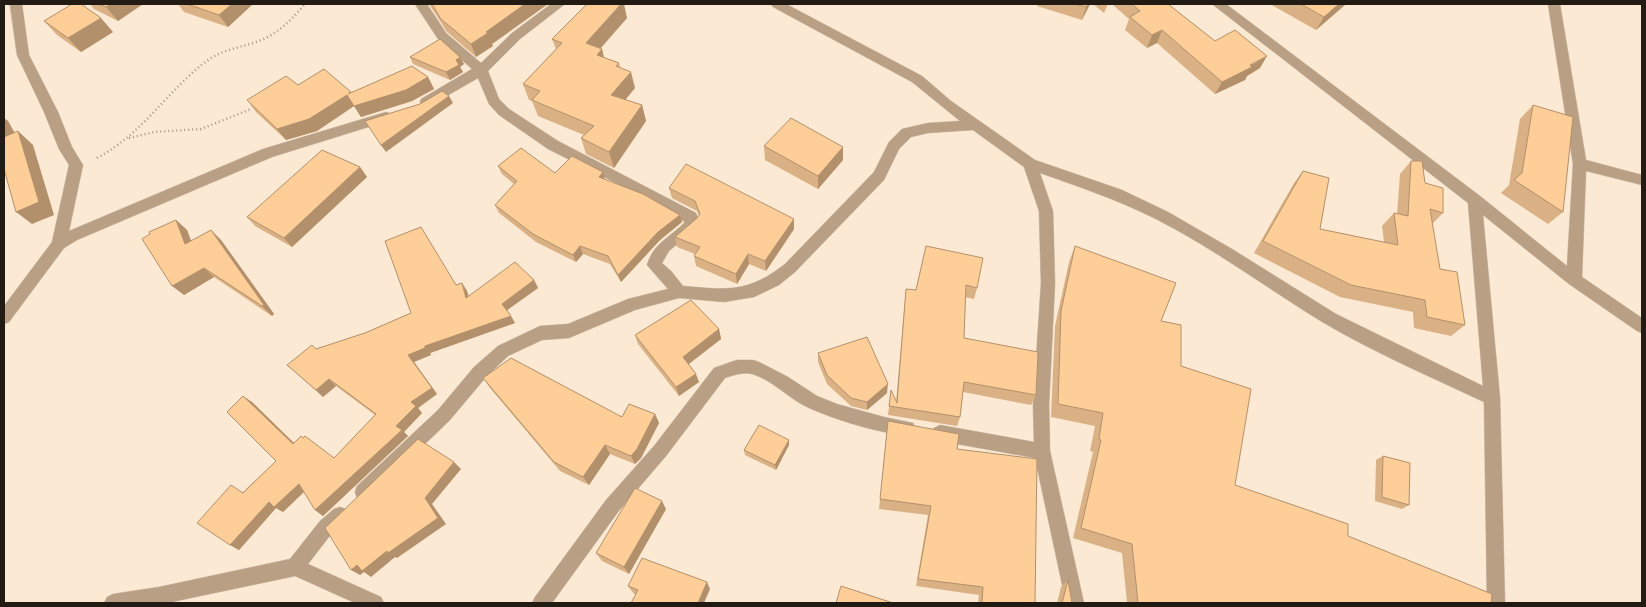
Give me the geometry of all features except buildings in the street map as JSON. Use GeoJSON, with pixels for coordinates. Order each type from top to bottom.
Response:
{"type":"FeatureCollection","features":[{"type":"Feature","properties":{"kind":"street"},"geometry":{"type":"LineString","coordinates":[[4,317],[58,244],[73,186],[76,166],[66,149],[51,112],[23,55],[16,4]]}},
{"type":"Feature","properties":{"kind":"street"},"geometry":{"type":"LineString","coordinates":[[421,4],[442,36],[481,70],[494,101],[504,112],[533,133],[691,217],[693,223],[688,230],[662,248],[655,257],[654,265],[666,275],[679,292]]}},
{"type":"Feature","properties":{"kind":"street"},"geometry":{"type":"LineString","coordinates":[[418,106],[481,70],[516,36],[559,4]]}},
{"type":"Feature","properties":{"kind":"street"},"geometry":{"type":"LineString","coordinates":[[777,4],[916,79],[946,104],[1030,164],[1117,194],[1163,216],[1227,253],[1331,319],[1492,398]]}},
{"type":"Feature","properties":{"kind":"street"},"geometry":{"type":"LineString","coordinates":[[1218,4],[1476,200],[1574,280],[1642,326]]}},
{"type":"Feature","properties":{"kind":"street"},"geometry":{"type":"LineString","coordinates":[[1554,4],[1580,164],[1574,280]]}},
{"type":"Feature","properties":{"kind":"street"},"geometry":{"type":"LineString","coordinates":[[58,244],[72,236],[268,152],[400,112]]}},
{"type":"Feature","properties":{"kind":"street"},"geometry":{"type":"LineString","coordinates":[[295,567],[326,527],[444,415],[480,372],[503,351],[540,332],[569,331],[633,304],[679,292],[724,296],[754,291],[774,281],[790,268],[879,176],[894,146],[907,133],[928,128],[976,125]]}},
{"type":"Feature","properties":{"kind":"street"},"geometry":{"type":"LineString","coordinates":[[1030,164],[1046,211],[1048,283],[1041,405],[1042,451],[1075,603]]}},
{"type":"Feature","properties":{"kind":"street"},"geometry":{"type":"LineString","coordinates":[[1580,164],[1642,180]]}},
{"type":"Feature","properties":{"kind":"street"},"geometry":{"type":"LineString","coordinates":[[1476,200],[1492,398],[1496,603]]}},
{"type":"Feature","properties":{"kind":"street"},"geometry":{"type":"LineString","coordinates":[[542,603],[612,506],[660,451],[720,373],[731,368],[753,367],[782,382],[811,401],[884,425],[1042,451]]}},
{"type":"Feature","properties":{"kind":"street"},"geometry":{"type":"LineString","coordinates":[[112,603],[175,593],[295,567],[376,603]]}},
{"type":"Feature","properties":{"kind":"path"},"geometry":{"type":"LineString","coordinates":[[76,166],[104,154],[126,139],[202,65],[228,50],[261,40],[270,35],[296,15],[306,4]]}},
{"type":"Feature","properties":{"kind":"path"},"geometry":{"type":"LineString","coordinates":[[126,139],[154,132],[201,129],[251,110]]}}]}
